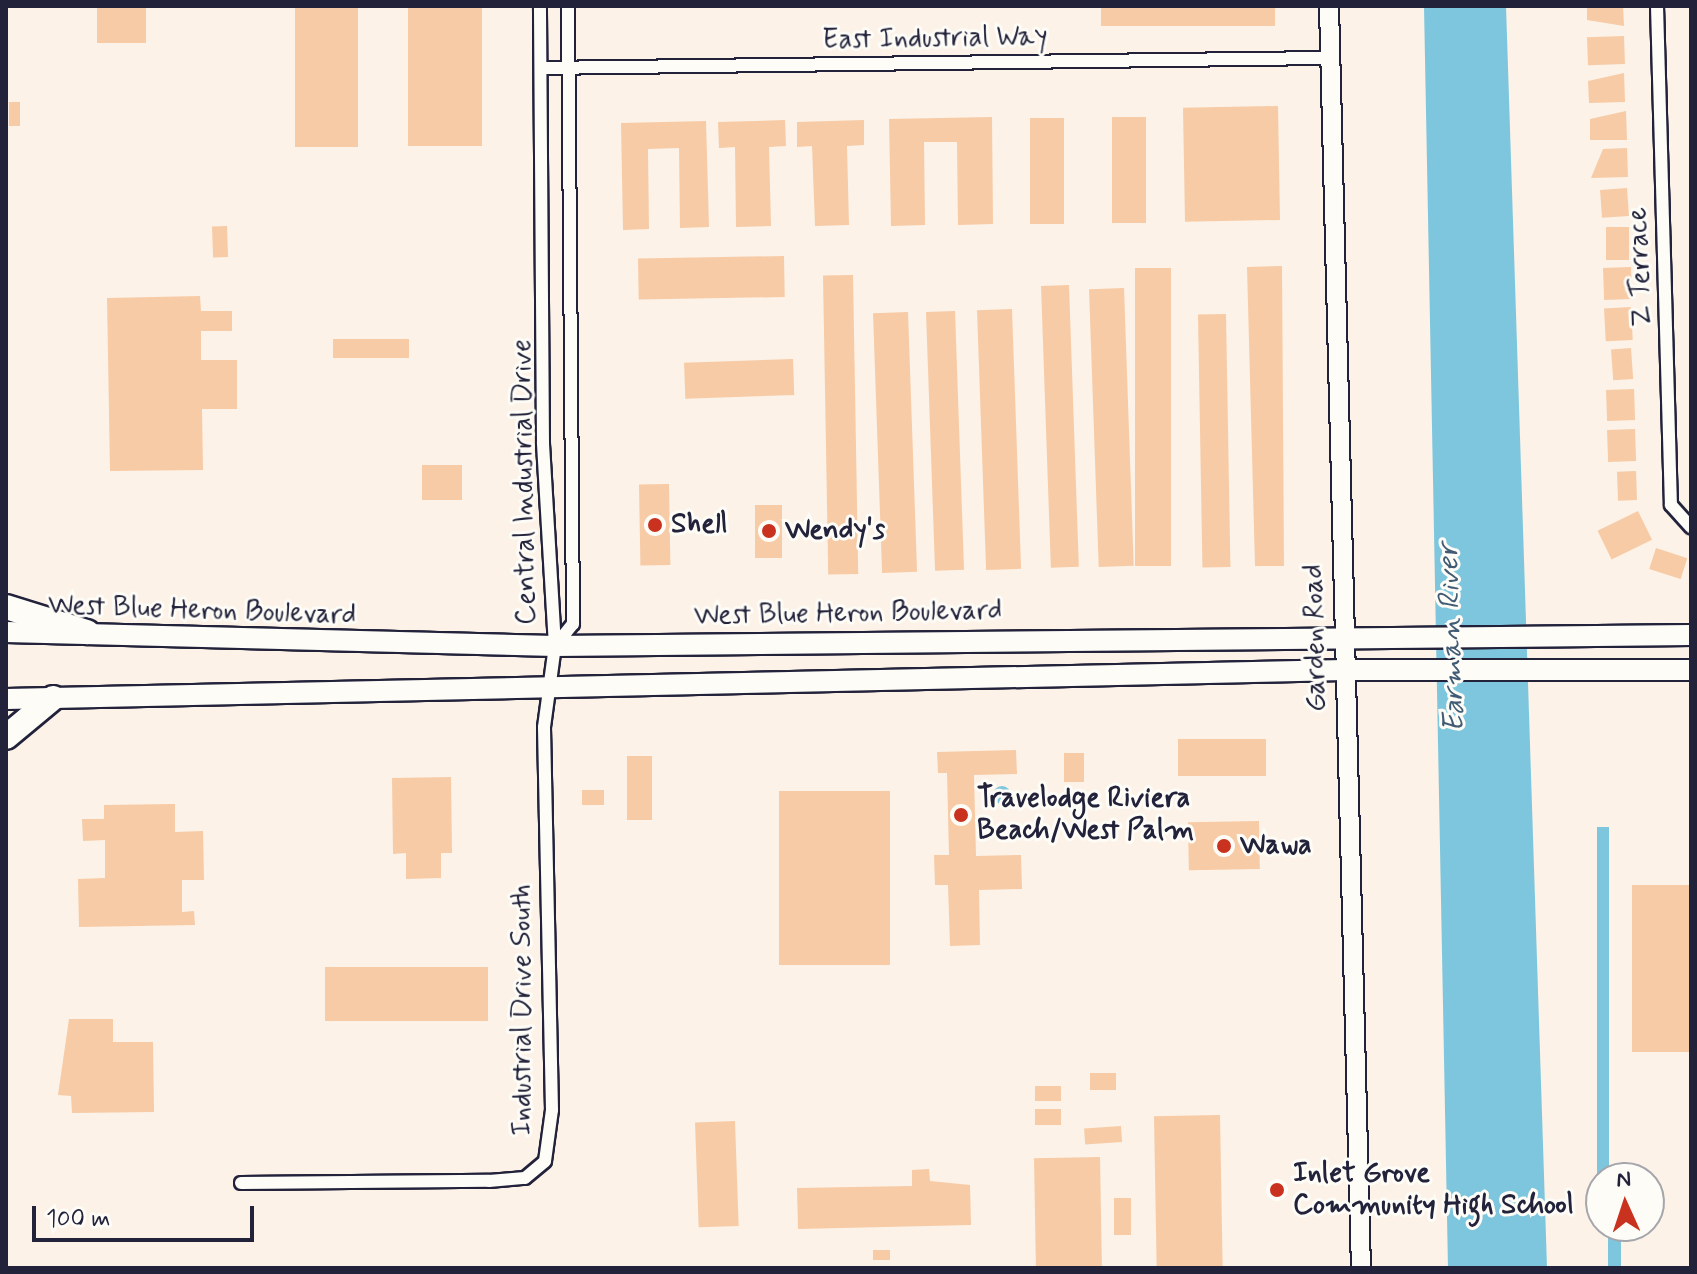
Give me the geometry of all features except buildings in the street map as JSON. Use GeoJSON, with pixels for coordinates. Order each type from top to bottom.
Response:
{"type":"FeatureCollection","features":[{"type":"Feature","properties":{"kind":"highway"},"geometry":{"type":"LineString","coordinates":[[6,607],[87,632]]}},
{"type":"Feature","properties":{"kind":"highway"},"geometry":{"type":"LineString","coordinates":[[6,737],[53,698]]}},
{"type":"Feature","properties":{"kind":"main road","name":"West Blue Heron Boulevard"},"geometry":{"type":"LineString","coordinates":[[6,632],[555,646],[1429,635],[1691,635]]}},
{"type":"Feature","properties":{"kind":"main road"},"geometry":{"type":"LineString","coordinates":[[6,699],[550,684],[1344,670],[1691,670]]}},
{"type":"Feature","properties":{"kind":"street","name":"Central Industrial Drive"},"geometry":{"type":"LineString","coordinates":[[540,6],[543,442],[555,646]]}},
{"type":"Feature","properties":{"kind":"street","name":"Central Industrial Drive"},"geometry":{"type":"LineString","coordinates":[[555,646],[573,624],[568,6]]}},
{"type":"Feature","properties":{"kind":"street","name":"Garden Road"},"geometry":{"type":"LineString","coordinates":[[1329,6],[1361,1268]]}},
{"type":"Feature","properties":{"kind":"street","name":"Z Terrace"},"geometry":{"type":"LineString","coordinates":[[1657,6],[1671,505],[1687,525]]}},
{"type":"Feature","properties":{"kind":"street","name":"East Industrial Way"},"geometry":{"type":"LineString","coordinates":[[541,68],[1330,58]]}},
{"type":"Feature","properties":{"kind":"street","name":"Industrial Drive South"},"geometry":{"type":"LineString","coordinates":[[241,1183],[513,1179],[545,1161],[552,1110],[550,684],[555,646]]}},
{"type":"Feature","properties":{"kind":"water","name":"Earman River"},"geometry":{"type":"Polygon","coordinates":[[[1424,6],[1506,6],[1547,1268],[1448,1268],[1424,6]]]}},
{"type":"Feature","properties":{"kind":"water"},"geometry":{"type":"Polygon","coordinates":[[[1002,786],[1011,795],[1002,804],[993,795],[1002,786]]]}},
{"type":"Feature","properties":{"kind":"water"},"geometry":{"type":"Polygon","coordinates":[[[1597,827],[1609,827],[1609,1162],[1597,1162],[1597,827]]]}},
{"type":"Feature","properties":{"kind":"water"},"geometry":{"type":"Polygon","coordinates":[[[1608,1242],[1621,1242],[1621,1268],[1608,1268],[1608,1242]]]}},
{"type":"Feature","properties":{"kind":"place","name":"Shell"},"geometry":{"type":"Point","coordinates":[655,525]}},
{"type":"Feature","properties":{"kind":"place","name":"Wendy's"},"geometry":{"type":"Point","coordinates":[769,531]}},
{"type":"Feature","properties":{"kind":"place","name":"Travelodge Riviera Beach/West Palm"},"geometry":{"type":"Point","coordinates":[961,815]}},
{"type":"Feature","properties":{"kind":"place","name":"Wawa"},"geometry":{"type":"Point","coordinates":[1224,846]}},
{"type":"Feature","properties":{"kind":"place","name":"Inlet Grove Community High School"},"geometry":{"type":"Point","coordinates":[1277,1190]}}]}
